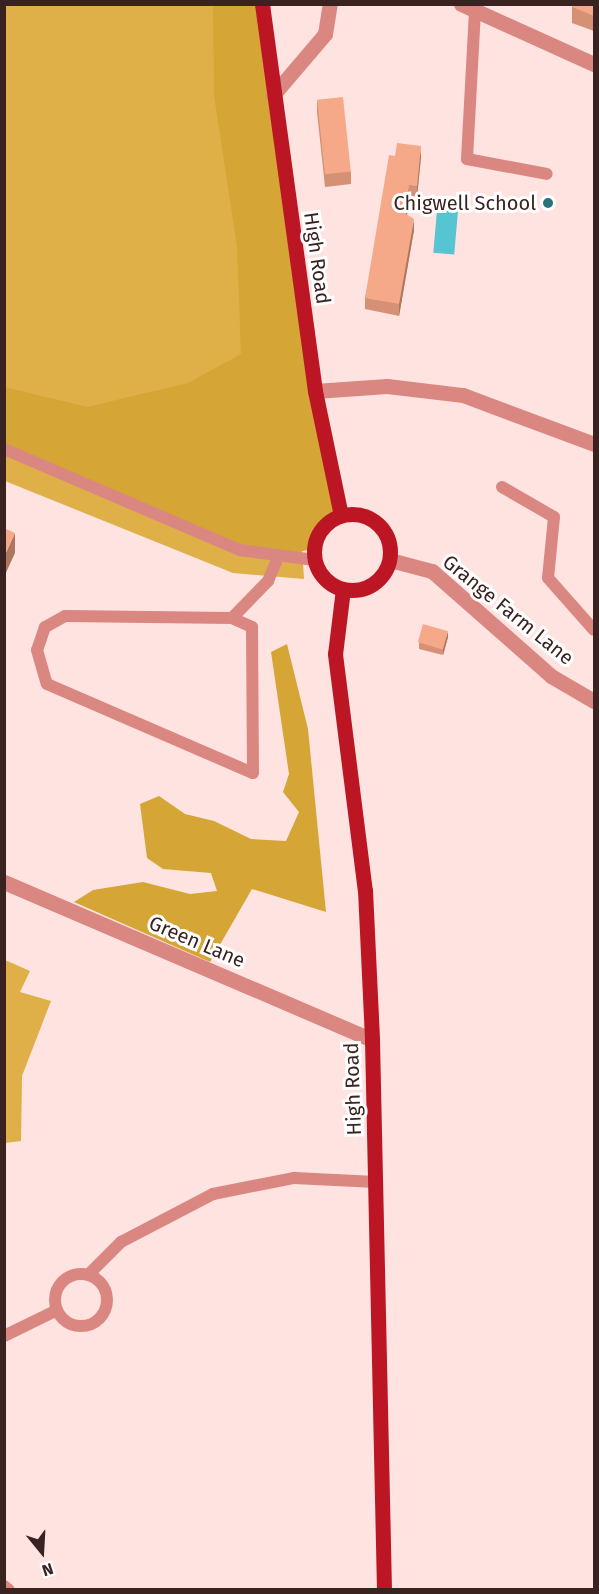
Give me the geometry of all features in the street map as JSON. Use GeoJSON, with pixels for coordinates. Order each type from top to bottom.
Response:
{"type":"FeatureCollection","features":[{"type":"Feature","properties":{"kind":"main road","name":"High Road"},"geometry":{"type":"LineString","coordinates":[[262,4],[315,391],[341,514]]}},
{"type":"Feature","properties":{"kind":"main road"},"geometry":{"type":"LineString","coordinates":[[341,514],[365,515],[380,524],[390,541],[390,561],[382,577],[360,590],[343,590],[327,581],[314,560],[321,529],[341,514]]}},
{"type":"Feature","properties":{"kind":"main road","name":"High Road"},"geometry":{"type":"LineString","coordinates":[[343,590],[335,654],[365,890],[376,1182],[384,1590]]}},
{"type":"Feature","properties":{"kind":"street"},"geometry":{"type":"LineString","coordinates":[[273,94],[325,34],[330,4]]}},
{"type":"Feature","properties":{"kind":"street"},"geometry":{"type":"LineString","coordinates":[[468,8],[594,64]]}},
{"type":"Feature","properties":{"kind":"street"},"geometry":{"type":"LineString","coordinates":[[315,391],[387,386],[464,395],[594,444]]}},
{"type":"Feature","properties":{"kind":"street","name":"Grange Farm Lane"},"geometry":{"type":"LineString","coordinates":[[390,561],[432,571],[551,676],[594,701]]}},
{"type":"Feature","properties":{"kind":"street","name":"Green Lane"},"geometry":{"type":"LineString","coordinates":[[4,882],[372,1040]]}},
{"type":"Feature","properties":{"kind":"lane"},"geometry":{"type":"LineString","coordinates":[[468,8],[467,159],[547,174]]}},
{"type":"Feature","properties":{"kind":"lane"},"geometry":{"type":"LineString","coordinates":[[4,449],[240,550],[314,560]]}},
{"type":"Feature","properties":{"kind":"lane"},"geometry":{"type":"LineString","coordinates":[[502,487],[554,516],[548,579],[594,630]]}},
{"type":"Feature","properties":{"kind":"lane"},"geometry":{"type":"LineString","coordinates":[[232,618],[252,627],[253,773],[47,684],[37,650],[45,627],[65,616],[232,618],[268,581],[279,555]]}},
{"type":"Feature","properties":{"kind":"lane"},"geometry":{"type":"LineString","coordinates":[[57,1310],[61,1284],[88,1275],[121,1242],[213,1194],[294,1178],[376,1182]]}},
{"type":"Feature","properties":{"kind":"lane"},"geometry":{"type":"LineString","coordinates":[[57,1310],[72,1325],[98,1320],[107,1295],[88,1275]]}},
{"type":"Feature","properties":{"kind":"lane"},"geometry":{"type":"LineString","coordinates":[[4,1336],[57,1310]]}},
{"type":"Feature","properties":{"kind":"lane"},"geometry":{"type":"LineString","coordinates":[[4,1586],[9,1590]]}},
{"type":"Feature","properties":{"kind":"shaded area"},"geometry":{"type":"Polygon","coordinates":[[[4,5],[269,5],[304,579],[233,573],[5,481],[4,5]]]}},
{"type":"Feature","properties":{"kind":"shaded area"},"geometry":{"type":"Polygon","coordinates":[[[213,5],[263,5],[341,515],[314,549],[279,555],[240,550],[5,449],[5,387],[87,407],[188,383],[241,354],[237,247],[214,95],[213,5]]]}},
{"type":"Feature","properties":{"kind":"shaded area"},"geometry":{"type":"Polygon","coordinates":[[[287,644],[308,729],[326,912],[252,889],[210,962],[74,902],[93,890],[143,882],[190,894],[217,891],[211,873],[163,869],[147,858],[140,804],[159,796],[185,814],[214,821],[251,839],[286,841],[299,812],[283,792],[289,774],[271,652],[287,644]]]}},
{"type":"Feature","properties":{"kind":"shaded area"},"geometry":{"type":"Polygon","coordinates":[[[5,960],[30,971],[20,992],[51,1001],[22,1076],[21,1141],[5,1143],[5,960]]]}},
{"type":"Feature","properties":{"kind":"water"},"geometry":{"type":"Polygon","coordinates":[[[438,199],[459,201],[454,255],[433,253],[438,199]]]}},
{"type":"Feature","properties":{"kind":"building"},"geometry":{"type":"Polygon","coordinates":[[[573,4],[594,4],[594,16],[572,7],[573,4]]]}},
{"type":"Feature","properties":{"kind":"building"},"geometry":{"type":"Polygon","coordinates":[[[343,97],[351,172],[325,174],[317,100],[343,97]]]}},
{"type":"Feature","properties":{"kind":"building"},"geometry":{"type":"Polygon","coordinates":[[[397,143],[421,146],[417,186],[409,185],[406,214],[414,219],[399,304],[365,298],[389,155],[395,156],[397,143]]]}},
{"type":"Feature","properties":{"kind":"building"},"geometry":{"type":"Polygon","coordinates":[[[4,528],[15,533],[4,557],[4,528]]]}},
{"type":"Feature","properties":{"kind":"building"},"geometry":{"type":"Polygon","coordinates":[[[423,624],[448,631],[443,649],[418,642],[423,624]]]}},
{"type":"Feature","properties":{"kind":"place","name":"Chigwell School"},"geometry":{"type":"Point","coordinates":[548,203]}}]}
